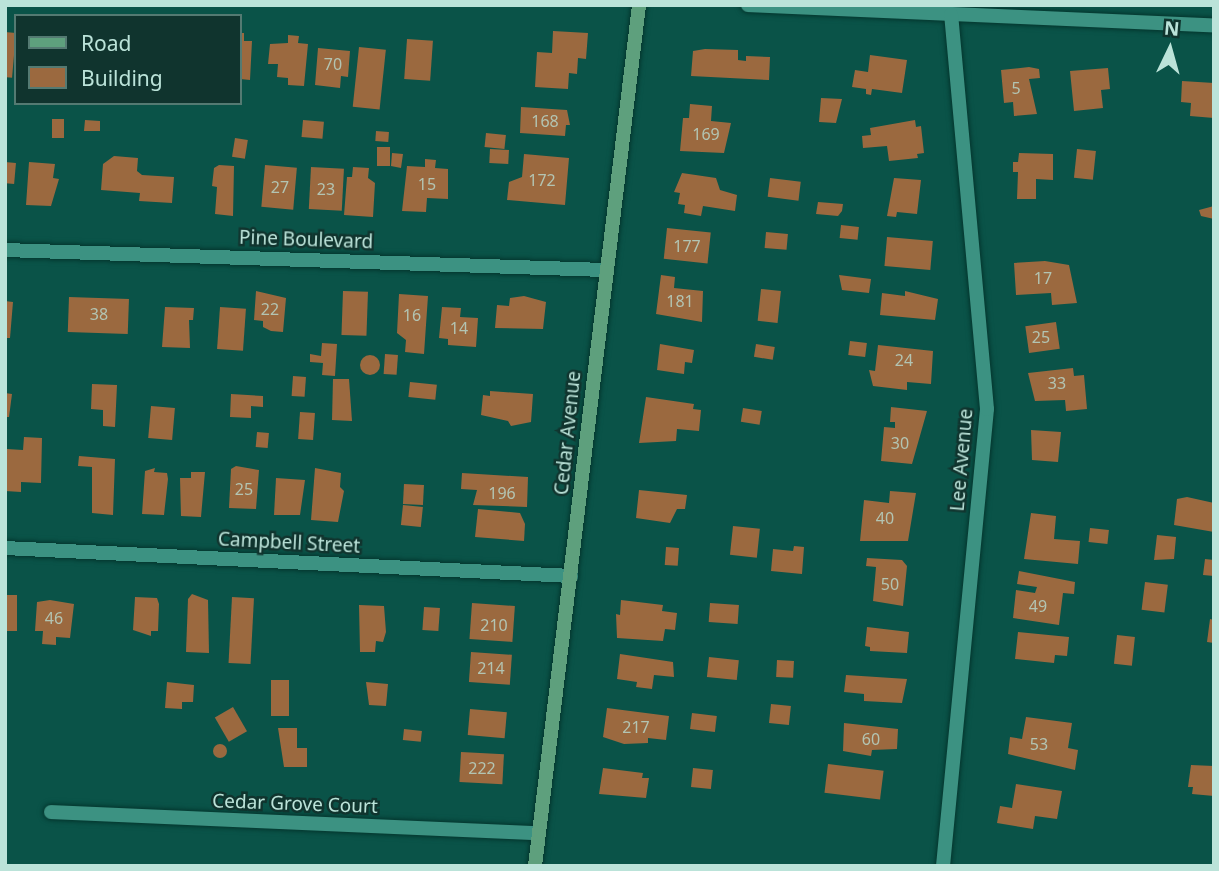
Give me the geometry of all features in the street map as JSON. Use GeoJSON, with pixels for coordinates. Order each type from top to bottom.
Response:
{"type":"FeatureCollection","features":[{"type":"Feature","properties":{"kind":"street","name":"Cedar Avenue"},"geometry":{"type":"LineString","coordinates":[[535,866],[639,5]]}},
{"type":"Feature","properties":{"kind":"street"},"geometry":{"type":"LineString","coordinates":[[748,5],[1214,25]]}},
{"type":"Feature","properties":{"kind":"street","name":"Lee Avenue"},"geometry":{"type":"LineString","coordinates":[[943,866],[987,409],[950,15]]}},
{"type":"Feature","properties":{"kind":"street","name":"Pine Boulevard"},"geometry":{"type":"LineString","coordinates":[[5,250],[606,270]]}},
{"type":"Feature","properties":{"kind":"street","name":"Campbell Street"},"geometry":{"type":"LineString","coordinates":[[5,548],[571,576]]}},
{"type":"Feature","properties":{"kind":"street","name":"Cedar Grove Court"},"geometry":{"type":"LineString","coordinates":[[51,812],[537,833]]}},
{"type":"Feature","properties":{"kind":"building"},"geometry":{"type":"Polygon","coordinates":[[[553,31],[588,33],[586,59],[578,58],[577,74],[569,73],[568,89],[535,87],[537,52],[552,53],[553,31]]]}},
{"type":"Feature","properties":{"kind":"building"},"geometry":{"type":"Polygon","coordinates":[[[5,32],[14,33],[12,78],[5,77],[5,32]]]}},
{"type":"Feature","properties":{"kind":"building"},"geometry":{"type":"Polygon","coordinates":[[[242,33],[244,41],[252,41],[250,80],[242,79],[242,33]]]}},
{"type":"Feature","properties":{"kind":"building"},"geometry":{"type":"Polygon","coordinates":[[[288,35],[299,36],[298,43],[308,44],[304,86],[288,85],[288,78],[277,77],[278,64],[268,64],[270,44],[288,43],[288,35]]]}},
{"type":"Feature","properties":{"kind":"building"},"geometry":{"type":"Polygon","coordinates":[[[407,39],[433,41],[430,81],[404,79],[407,39]]]}},
{"type":"Feature","properties":{"kind":"building"},"geometry":{"type":"Polygon","coordinates":[[[359,47],[386,50],[380,109],[353,107],[359,47]]]}},
{"type":"Feature","properties":{"kind":"building"},"geometry":{"type":"Polygon","coordinates":[[[318,48],[350,51],[348,77],[341,76],[340,88],[315,85],[318,48]]]}},
{"type":"Feature","properties":{"kind":"building"},"geometry":{"type":"Polygon","coordinates":[[[738,50],[738,60],[746,61],[746,56],[770,57],[769,80],[691,76],[693,51],[738,50]]]}},
{"type":"Feature","properties":{"kind":"building"},"geometry":{"type":"Polygon","coordinates":[[[870,55],[907,60],[902,93],[872,89],[871,95],[866,94],[866,89],[852,87],[855,70],[868,72],[870,55]]]}},
{"type":"Feature","properties":{"kind":"building"},"geometry":{"type":"Polygon","coordinates":[[[1029,67],[1039,69],[1040,78],[1029,79],[1037,114],[1014,116],[1013,102],[1004,103],[1001,70],[1029,67]]]}},
{"type":"Feature","properties":{"kind":"building"},"geometry":{"type":"Polygon","coordinates":[[[1108,68],[1110,89],[1101,90],[1103,108],[1074,111],[1070,71],[1108,68]]]}},
{"type":"Feature","properties":{"kind":"building"},"geometry":{"type":"Polygon","coordinates":[[[1182,81],[1214,83],[1214,118],[1190,116],[1191,103],[1181,102],[1182,81]]]}},
{"type":"Feature","properties":{"kind":"building"},"geometry":{"type":"Polygon","coordinates":[[[821,98],[842,99],[836,123],[819,122],[821,98]]]}},
{"type":"Feature","properties":{"kind":"building"},"geometry":{"type":"Polygon","coordinates":[[[690,104],[712,106],[711,121],[731,123],[724,153],[680,151],[683,118],[689,118],[690,104]]]}},
{"type":"Feature","properties":{"kind":"building"},"geometry":{"type":"Polygon","coordinates":[[[521,107],[567,110],[570,125],[566,125],[565,136],[520,133],[521,107]]]}},
{"type":"Feature","properties":{"kind":"building"},"geometry":{"type":"Polygon","coordinates":[[[52,119],[64,119],[64,138],[52,138],[52,119]]]}},
{"type":"Feature","properties":{"kind":"building"},"geometry":{"type":"Polygon","coordinates":[[[85,120],[100,121],[100,131],[84,131],[85,120]]]}},
{"type":"Feature","properties":{"kind":"building"},"geometry":{"type":"Polygon","coordinates":[[[303,120],[324,122],[322,139],[302,137],[303,120]]]}},
{"type":"Feature","properties":{"kind":"building"},"geometry":{"type":"Polygon","coordinates":[[[915,120],[916,127],[921,126],[924,153],[917,154],[918,158],[889,161],[887,146],[863,148],[862,136],[871,135],[870,128],[915,120]]]}},
{"type":"Feature","properties":{"kind":"building"},"geometry":{"type":"Polygon","coordinates":[[[376,131],[389,132],[388,142],[375,141],[376,131]]]}},
{"type":"Feature","properties":{"kind":"building"},"geometry":{"type":"Polygon","coordinates":[[[486,133],[506,135],[504,149],[485,147],[486,133]]]}},
{"type":"Feature","properties":{"kind":"building"},"geometry":{"type":"Polygon","coordinates":[[[235,138],[248,140],[245,159],[232,157],[235,138]]]}},
{"type":"Feature","properties":{"kind":"building"},"geometry":{"type":"Polygon","coordinates":[[[377,147],[390,147],[390,166],[377,166],[377,147]]]}},
{"type":"Feature","properties":{"kind":"building"},"geometry":{"type":"Polygon","coordinates":[[[490,149],[509,150],[508,164],[489,163],[490,149]]]}},
{"type":"Feature","properties":{"kind":"building"},"geometry":{"type":"Polygon","coordinates":[[[1077,149],[1096,151],[1093,180],[1074,178],[1077,149]]]}},
{"type":"Feature","properties":{"kind":"building"},"geometry":{"type":"Polygon","coordinates":[[[392,153],[403,154],[401,168],[391,166],[392,153]]]}},
{"type":"Feature","properties":{"kind":"building"},"geometry":{"type":"Polygon","coordinates":[[[1019,153],[1053,154],[1053,180],[1036,179],[1036,199],[1017,199],[1018,172],[1013,172],[1013,162],[1018,162],[1019,153]]]}},
{"type":"Feature","properties":{"kind":"building"},"geometry":{"type":"Polygon","coordinates":[[[524,154],[569,158],[565,205],[507,200],[509,182],[522,177],[524,154]]]}},
{"type":"Feature","properties":{"kind":"building"},"geometry":{"type":"Polygon","coordinates":[[[114,156],[138,158],[137,171],[142,175],[174,177],[172,203],[139,201],[140,193],[101,190],[103,164],[114,156]]]}},
{"type":"Feature","properties":{"kind":"building"},"geometry":{"type":"Polygon","coordinates":[[[425,159],[436,160],[435,168],[448,169],[448,199],[427,198],[426,212],[402,211],[407,166],[425,167],[425,159]]]}},
{"type":"Feature","properties":{"kind":"building"},"geometry":{"type":"Polygon","coordinates":[[[5,162],[16,163],[14,184],[5,183],[5,162]]]}},
{"type":"Feature","properties":{"kind":"building"},"geometry":{"type":"Polygon","coordinates":[[[29,162],[55,164],[53,178],[59,179],[51,206],[26,205],[29,162]]]}},
{"type":"Feature","properties":{"kind":"building"},"geometry":{"type":"Polygon","coordinates":[[[219,165],[234,166],[233,216],[215,214],[217,187],[212,186],[214,168],[219,165]]]}},
{"type":"Feature","properties":{"kind":"building"},"geometry":{"type":"Polygon","coordinates":[[[265,165],[297,168],[293,210],[261,207],[265,165]]]}},
{"type":"Feature","properties":{"kind":"building"},"geometry":{"type":"Polygon","coordinates":[[[311,167],[344,169],[342,211],[309,209],[311,167]]]}},
{"type":"Feature","properties":{"kind":"building"},"geometry":{"type":"Polygon","coordinates":[[[353,167],[369,168],[368,178],[375,183],[373,217],[344,215],[347,177],[352,177],[353,167]]]}},
{"type":"Feature","properties":{"kind":"building"},"geometry":{"type":"Polygon","coordinates":[[[682,173],[716,178],[720,190],[737,195],[735,211],[703,206],[701,216],[684,213],[685,205],[678,204],[680,193],[674,192],[682,173]]]}},
{"type":"Feature","properties":{"kind":"building"},"geometry":{"type":"Polygon","coordinates":[[[770,178],[801,182],[798,201],[768,197],[770,178]]]}},
{"type":"Feature","properties":{"kind":"building"},"geometry":{"type":"Polygon","coordinates":[[[894,178],[921,180],[917,214],[897,212],[896,217],[887,216],[894,178]]]}},
{"type":"Feature","properties":{"kind":"building"},"geometry":{"type":"Polygon","coordinates":[[[818,202],[843,204],[842,211],[838,216],[816,214],[818,202]]]}},
{"type":"Feature","properties":{"kind":"building"},"geometry":{"type":"Polygon","coordinates":[[[1214,206],[1214,219],[1201,216],[1199,210],[1214,206]]]}},
{"type":"Feature","properties":{"kind":"building"},"geometry":{"type":"Polygon","coordinates":[[[841,225],[859,227],[858,240],[840,238],[841,225]]]}},
{"type":"Feature","properties":{"kind":"building"},"geometry":{"type":"Polygon","coordinates":[[[667,228],[711,233],[708,263],[664,259],[667,228]]]}},
{"type":"Feature","properties":{"kind":"building"},"geometry":{"type":"Polygon","coordinates":[[[766,232],[788,234],[787,250],[765,248],[766,232]]]}},
{"type":"Feature","properties":{"kind":"building"},"geometry":{"type":"Polygon","coordinates":[[[887,237],[933,241],[930,270],[884,266],[887,237]]]}},
{"type":"Feature","properties":{"kind":"building"},"geometry":{"type":"Polygon","coordinates":[[[1045,261],[1069,265],[1077,303],[1052,305],[1051,293],[1016,295],[1014,263],[1045,261]]]}},
{"type":"Feature","properties":{"kind":"building"},"geometry":{"type":"Polygon","coordinates":[[[661,275],[675,277],[674,288],[703,291],[702,322],[656,314],[661,275]]]}},
{"type":"Feature","properties":{"kind":"building"},"geometry":{"type":"Polygon","coordinates":[[[839,275],[871,279],[869,293],[842,290],[839,275]]]}},
{"type":"Feature","properties":{"kind":"building"},"geometry":{"type":"Polygon","coordinates":[[[761,289],[781,291],[778,323],[758,321],[761,289]]]}},
{"type":"Feature","properties":{"kind":"building"},"geometry":{"type":"Polygon","coordinates":[[[256,291],[286,298],[283,332],[271,331],[263,327],[263,321],[254,320],[256,291]]]}},
{"type":"Feature","properties":{"kind":"building"},"geometry":{"type":"Polygon","coordinates":[[[343,291],[368,292],[366,336],[341,335],[343,291]]]}},
{"type":"Feature","properties":{"kind":"building"},"geometry":{"type":"Polygon","coordinates":[[[905,291],[938,299],[935,320],[880,315],[882,293],[905,296],[905,291]]]}},
{"type":"Feature","properties":{"kind":"building"},"geometry":{"type":"Polygon","coordinates":[[[399,294],[428,296],[424,354],[405,352],[406,340],[397,333],[399,294]]]}},
{"type":"Feature","properties":{"kind":"building"},"geometry":{"type":"Polygon","coordinates":[[[524,296],[546,302],[543,329],[495,328],[497,305],[509,306],[510,298],[524,296]]]}},
{"type":"Feature","properties":{"kind":"building"},"geometry":{"type":"Polygon","coordinates":[[[69,297],[129,299],[128,334],[68,332],[69,297]]]}},
{"type":"Feature","properties":{"kind":"building"},"geometry":{"type":"Polygon","coordinates":[[[5,301],[13,302],[10,338],[5,338],[5,301]]]}},
{"type":"Feature","properties":{"kind":"building"},"geometry":{"type":"Polygon","coordinates":[[[165,307],[194,308],[193,320],[189,320],[190,348],[162,347],[165,307]]]}},
{"type":"Feature","properties":{"kind":"building"},"geometry":{"type":"Polygon","coordinates":[[[220,307],[246,309],[243,351],[217,349],[220,307]]]}},
{"type":"Feature","properties":{"kind":"building"},"geometry":{"type":"Polygon","coordinates":[[[442,307],[461,308],[460,317],[478,318],[476,347],[448,345],[448,339],[439,338],[442,307]]]}},
{"type":"Feature","properties":{"kind":"building"},"geometry":{"type":"Polygon","coordinates":[[[1056,322],[1060,349],[1029,353],[1025,326],[1056,322]]]}},
{"type":"Feature","properties":{"kind":"building"},"geometry":{"type":"Polygon","coordinates":[[[850,341],[867,343],[865,357],[848,355],[850,341]]]}},
{"type":"Feature","properties":{"kind":"building"},"geometry":{"type":"Polygon","coordinates":[[[322,343],[337,344],[335,376],[322,375],[323,363],[310,362],[310,354],[321,356],[322,343]]]}},
{"type":"Feature","properties":{"kind":"building"},"geometry":{"type":"Polygon","coordinates":[[[660,344],[694,350],[692,363],[685,362],[684,374],[657,370],[660,344]]]}},
{"type":"Feature","properties":{"kind":"building"},"geometry":{"type":"Polygon","coordinates":[[[756,344],[775,347],[773,360],[754,357],[756,344]]]}},
{"type":"Feature","properties":{"kind":"building"},"geometry":{"type":"Polygon","coordinates":[[[878,345],[933,351],[931,384],[907,382],[907,390],[873,386],[869,370],[875,371],[878,345]]]}},
{"type":"Feature","properties":{"kind":"building"},"geometry":{"type":"Polygon","coordinates":[[[385,354],[398,355],[397,375],[384,374],[385,354]]]}},
{"type":"Feature","properties":{"kind":"building"},"geometry":{"type":"Polygon","coordinates":[[[366,355],[374,355],[380,365],[374,375],[366,375],[360,369],[360,361],[366,355]]]}},
{"type":"Feature","properties":{"kind":"building"},"geometry":{"type":"Polygon","coordinates":[[[1073,368],[1074,376],[1084,375],[1087,409],[1066,411],[1065,400],[1035,401],[1028,373],[1073,368]]]}},
{"type":"Feature","properties":{"kind":"building"},"geometry":{"type":"Polygon","coordinates":[[[293,376],[306,377],[305,397],[292,396],[293,376]]]}},
{"type":"Feature","properties":{"kind":"building"},"geometry":{"type":"Polygon","coordinates":[[[333,379],[349,379],[352,421],[332,420],[333,379]]]}},
{"type":"Feature","properties":{"kind":"building"},"geometry":{"type":"Polygon","coordinates":[[[410,382],[437,385],[435,400],[408,397],[410,382]]]}},
{"type":"Feature","properties":{"kind":"building"},"geometry":{"type":"Polygon","coordinates":[[[92,384],[117,385],[115,427],[103,426],[103,410],[91,409],[92,384]]]}},
{"type":"Feature","properties":{"kind":"building"},"geometry":{"type":"Polygon","coordinates":[[[490,391],[533,394],[531,422],[511,426],[508,421],[481,415],[483,395],[490,396],[490,391]]]}},
{"type":"Feature","properties":{"kind":"building"},"geometry":{"type":"Polygon","coordinates":[[[5,393],[12,394],[9,417],[5,417],[5,393]]]}},
{"type":"Feature","properties":{"kind":"building"},"geometry":{"type":"Polygon","coordinates":[[[231,394],[263,396],[263,407],[251,406],[251,418],[230,417],[231,394]]]}},
{"type":"Feature","properties":{"kind":"building"},"geometry":{"type":"Polygon","coordinates":[[[646,397],[694,404],[693,409],[701,410],[699,431],[677,429],[676,441],[639,443],[646,397]]]}},
{"type":"Feature","properties":{"kind":"building"},"geometry":{"type":"Polygon","coordinates":[[[151,406],[175,408],[172,440],[148,438],[151,406]]]}},
{"type":"Feature","properties":{"kind":"building"},"geometry":{"type":"Polygon","coordinates":[[[891,407],[927,411],[912,464],[881,461],[884,427],[895,428],[895,422],[890,422],[891,407]]]}},
{"type":"Feature","properties":{"kind":"building"},"geometry":{"type":"Polygon","coordinates":[[[743,408],[762,411],[760,425],[741,422],[743,408]]]}},
{"type":"Feature","properties":{"kind":"building"},"geometry":{"type":"Polygon","coordinates":[[[300,412],[315,413],[313,440],[298,439],[300,412]]]}},
{"type":"Feature","properties":{"kind":"building"},"geometry":{"type":"Polygon","coordinates":[[[1031,430],[1061,432],[1058,462],[1032,460],[1031,430]]]}},
{"type":"Feature","properties":{"kind":"building"},"geometry":{"type":"Polygon","coordinates":[[[257,432],[269,433],[268,448],[256,447],[257,432]]]}},
{"type":"Feature","properties":{"kind":"building"},"geometry":{"type":"Polygon","coordinates":[[[24,437],[42,438],[41,483],[21,482],[21,492],[5,491],[7,449],[23,450],[24,437]]]}},
{"type":"Feature","properties":{"kind":"building"},"geometry":{"type":"Polygon","coordinates":[[[79,456],[115,459],[113,515],[92,513],[92,467],[78,466],[79,456]]]}},
{"type":"Feature","properties":{"kind":"building"},"geometry":{"type":"Polygon","coordinates":[[[236,466],[259,470],[256,509],[229,508],[231,469],[236,466]]]}},
{"type":"Feature","properties":{"kind":"building"},"geometry":{"type":"Polygon","coordinates":[[[155,468],[154,472],[167,473],[164,515],[142,514],[145,471],[155,468]]]}},
{"type":"Feature","properties":{"kind":"building"},"geometry":{"type":"Polygon","coordinates":[[[315,468],[341,473],[340,487],[344,491],[338,522],[311,520],[315,468]]]}},
{"type":"Feature","properties":{"kind":"building"},"geometry":{"type":"Polygon","coordinates":[[[191,472],[205,472],[201,517],[181,516],[180,478],[191,478],[191,472]]]}},
{"type":"Feature","properties":{"kind":"building"},"geometry":{"type":"Polygon","coordinates":[[[462,473],[528,477],[527,507],[473,505],[477,490],[461,489],[462,473]]]}},
{"type":"Feature","properties":{"kind":"building"},"geometry":{"type":"Polygon","coordinates":[[[276,478],[305,480],[300,515],[274,515],[276,478]]]}},
{"type":"Feature","properties":{"kind":"building"},"geometry":{"type":"Polygon","coordinates":[[[404,484],[424,485],[423,505],[403,504],[404,484]]]}},
{"type":"Feature","properties":{"kind":"building"},"geometry":{"type":"Polygon","coordinates":[[[639,490],[687,495],[685,509],[677,509],[670,523],[636,518],[639,490]]]}},
{"type":"Feature","properties":{"kind":"building"},"geometry":{"type":"Polygon","coordinates":[[[890,491],[916,493],[908,541],[860,541],[864,500],[889,503],[890,491]]]}},
{"type":"Feature","properties":{"kind":"building"},"geometry":{"type":"Polygon","coordinates":[[[1187,497],[1214,503],[1214,532],[1174,525],[1177,499],[1187,497]]]}},
{"type":"Feature","properties":{"kind":"building"},"geometry":{"type":"Polygon","coordinates":[[[403,505],[423,507],[421,527],[401,525],[403,505]]]}},
{"type":"Feature","properties":{"kind":"building"},"geometry":{"type":"Polygon","coordinates":[[[478,509],[520,513],[525,524],[524,541],[475,537],[478,509]]]}},
{"type":"Feature","properties":{"kind":"building"},"geometry":{"type":"Polygon","coordinates":[[[1031,513],[1056,516],[1054,539],[1080,541],[1078,564],[1024,559],[1031,513]]]}},
{"type":"Feature","properties":{"kind":"building"},"geometry":{"type":"Polygon","coordinates":[[[733,526],[760,529],[757,558],[730,555],[733,526]]]}},
{"type":"Feature","properties":{"kind":"building"},"geometry":{"type":"Polygon","coordinates":[[[1090,528],[1109,530],[1107,544],[1089,542],[1090,528]]]}},
{"type":"Feature","properties":{"kind":"building"},"geometry":{"type":"Polygon","coordinates":[[[1157,535],[1176,537],[1174,559],[1154,560],[1157,535]]]}},
{"type":"Feature","properties":{"kind":"building"},"geometry":{"type":"Polygon","coordinates":[[[794,546],[804,547],[802,574],[771,571],[773,549],[793,551],[794,546]]]}},
{"type":"Feature","properties":{"kind":"building"},"geometry":{"type":"Polygon","coordinates":[[[666,547],[679,548],[678,566],[665,565],[666,547]]]}},
{"type":"Feature","properties":{"kind":"building"},"geometry":{"type":"Polygon","coordinates":[[[867,558],[902,560],[907,566],[903,606],[873,601],[876,567],[866,566],[867,558]]]}},
{"type":"Feature","properties":{"kind":"building"},"geometry":{"type":"Polygon","coordinates":[[[1205,559],[1214,560],[1214,576],[1203,575],[1205,559]]]}},
{"type":"Feature","properties":{"kind":"building"},"geometry":{"type":"Polygon","coordinates":[[[1019,571],[1075,582],[1074,594],[1063,593],[1059,625],[1013,618],[1016,590],[1035,593],[1037,587],[1017,584],[1019,571]]]}},
{"type":"Feature","properties":{"kind":"building"},"geometry":{"type":"Polygon","coordinates":[[[1145,582],[1168,585],[1164,613],[1142,610],[1145,582]]]}},
{"type":"Feature","properties":{"kind":"building"},"geometry":{"type":"Polygon","coordinates":[[[192,594],[208,600],[209,653],[186,652],[188,599],[192,594]]]}},
{"type":"Feature","properties":{"kind":"building"},"geometry":{"type":"Polygon","coordinates":[[[5,595],[17,595],[17,631],[5,631],[5,595]]]}},
{"type":"Feature","properties":{"kind":"building"},"geometry":{"type":"Polygon","coordinates":[[[135,597],[157,598],[158,631],[151,631],[151,636],[133,630],[135,597]]]}},
{"type":"Feature","properties":{"kind":"building"},"geometry":{"type":"Polygon","coordinates":[[[232,597],[254,598],[251,664],[229,663],[232,597]]]}},
{"type":"Feature","properties":{"kind":"building"},"geometry":{"type":"Polygon","coordinates":[[[50,600],[74,604],[70,638],[56,637],[56,645],[42,644],[43,631],[35,631],[37,602],[50,600]]]}},
{"type":"Feature","properties":{"kind":"building"},"geometry":{"type":"Polygon","coordinates":[[[621,600],[663,605],[662,611],[677,613],[675,630],[665,629],[663,641],[617,638],[616,614],[620,615],[621,600]]]}},
{"type":"Feature","properties":{"kind":"building"},"geometry":{"type":"Polygon","coordinates":[[[472,603],[515,606],[512,642],[469,639],[472,603]]]}},
{"type":"Feature","properties":{"kind":"building"},"geometry":{"type":"Polygon","coordinates":[[[710,603],[739,605],[738,624],[709,622],[710,603]]]}},
{"type":"Feature","properties":{"kind":"building"},"geometry":{"type":"Polygon","coordinates":[[[359,605],[384,606],[386,632],[383,642],[376,641],[375,652],[360,652],[359,605]]]}},
{"type":"Feature","properties":{"kind":"building"},"geometry":{"type":"Polygon","coordinates":[[[424,607],[440,608],[438,631],[422,630],[424,607]]]}},
{"type":"Feature","properties":{"kind":"building"},"geometry":{"type":"Polygon","coordinates":[[[1210,619],[1214,620],[1214,643],[1207,642],[1210,619]]]}},
{"type":"Feature","properties":{"kind":"building"},"geometry":{"type":"Polygon","coordinates":[[[867,627],[909,632],[907,653],[870,651],[870,647],[865,646],[867,627]]]}},
{"type":"Feature","properties":{"kind":"building"},"geometry":{"type":"Polygon","coordinates":[[[1018,632],[1069,637],[1067,656],[1055,655],[1054,663],[1015,659],[1018,632]]]}},
{"type":"Feature","properties":{"kind":"building"},"geometry":{"type":"Polygon","coordinates":[[[1117,635],[1135,637],[1132,666],[1114,664],[1117,635]]]}},
{"type":"Feature","properties":{"kind":"building"},"geometry":{"type":"Polygon","coordinates":[[[471,652],[512,655],[510,685],[469,682],[471,652]]]}},
{"type":"Feature","properties":{"kind":"building"},"geometry":{"type":"Polygon","coordinates":[[[620,654],[673,662],[674,677],[654,675],[652,689],[636,687],[637,682],[617,679],[620,654]]]}},
{"type":"Feature","properties":{"kind":"building"},"geometry":{"type":"Polygon","coordinates":[[[709,657],[739,660],[737,680],[707,677],[709,657]]]}},
{"type":"Feature","properties":{"kind":"building"},"geometry":{"type":"Polygon","coordinates":[[[777,660],[794,661],[793,678],[776,677],[777,660]]]}},
{"type":"Feature","properties":{"kind":"building"},"geometry":{"type":"Polygon","coordinates":[[[846,675],[907,679],[902,703],[864,701],[864,694],[844,692],[846,675]]]}},
{"type":"Feature","properties":{"kind":"building"},"geometry":{"type":"Polygon","coordinates":[[[271,680],[289,680],[289,716],[271,716],[271,680]]]}},
{"type":"Feature","properties":{"kind":"building"},"geometry":{"type":"Polygon","coordinates":[[[167,682],[194,685],[193,702],[182,702],[182,709],[165,708],[167,682]]]}},
{"type":"Feature","properties":{"kind":"building"},"geometry":{"type":"Polygon","coordinates":[[[366,682],[388,684],[386,706],[369,705],[366,682]]]}},
{"type":"Feature","properties":{"kind":"building"},"geometry":{"type":"Polygon","coordinates":[[[771,704],[791,706],[789,725],[769,723],[771,704]]]}},
{"type":"Feature","properties":{"kind":"building"},"geometry":{"type":"Polygon","coordinates":[[[233,707],[247,731],[229,742],[215,718],[233,707]]]}},
{"type":"Feature","properties":{"kind":"building"},"geometry":{"type":"Polygon","coordinates":[[[607,708],[669,716],[666,740],[648,738],[648,743],[624,744],[603,737],[607,708]]]}},
{"type":"Feature","properties":{"kind":"building"},"geometry":{"type":"Polygon","coordinates":[[[470,709],[507,712],[505,738],[468,735],[470,709]]]}},
{"type":"Feature","properties":{"kind":"building"},"geometry":{"type":"Polygon","coordinates":[[[692,713],[717,716],[715,732],[690,729],[692,713]]]}},
{"type":"Feature","properties":{"kind":"building"},"geometry":{"type":"Polygon","coordinates":[[[1026,717],[1072,723],[1068,748],[1078,750],[1075,770],[1008,754],[1010,737],[1022,739],[1026,717]]]}},
{"type":"Feature","properties":{"kind":"building"},"geometry":{"type":"Polygon","coordinates":[[[844,723],[898,729],[897,749],[872,750],[871,756],[843,751],[844,723]]]}},
{"type":"Feature","properties":{"kind":"building"},"geometry":{"type":"Polygon","coordinates":[[[278,728],[297,728],[297,748],[307,748],[307,767],[284,767],[278,728]]]}},
{"type":"Feature","properties":{"kind":"building"},"geometry":{"type":"Polygon","coordinates":[[[404,729],[422,731],[421,742],[403,740],[404,729]]]}},
{"type":"Feature","properties":{"kind":"building"},"geometry":{"type":"Polygon","coordinates":[[[217,744],[223,744],[227,751],[223,758],[217,758],[213,754],[213,748],[217,744]]]}},
{"type":"Feature","properties":{"kind":"building"},"geometry":{"type":"Polygon","coordinates":[[[461,752],[504,754],[502,784],[459,782],[461,752]]]}},
{"type":"Feature","properties":{"kind":"building"},"geometry":{"type":"Polygon","coordinates":[[[828,764],[884,771],[880,800],[824,793],[828,764]]]}},
{"type":"Feature","properties":{"kind":"building"},"geometry":{"type":"Polygon","coordinates":[[[1191,765],[1214,766],[1214,796],[1192,794],[1193,787],[1188,787],[1191,765]]]}},
{"type":"Feature","properties":{"kind":"building"},"geometry":{"type":"Polygon","coordinates":[[[603,768],[643,773],[642,778],[649,778],[646,798],[599,794],[603,768]]]}},
{"type":"Feature","properties":{"kind":"building"},"geometry":{"type":"Polygon","coordinates":[[[693,768],[713,770],[711,789],[691,787],[693,768]]]}},
{"type":"Feature","properties":{"kind":"building"},"geometry":{"type":"Polygon","coordinates":[[[1016,784],[1062,791],[1057,819],[1035,816],[1033,829],[997,823],[1000,806],[1012,808],[1016,784]]]}}]}
